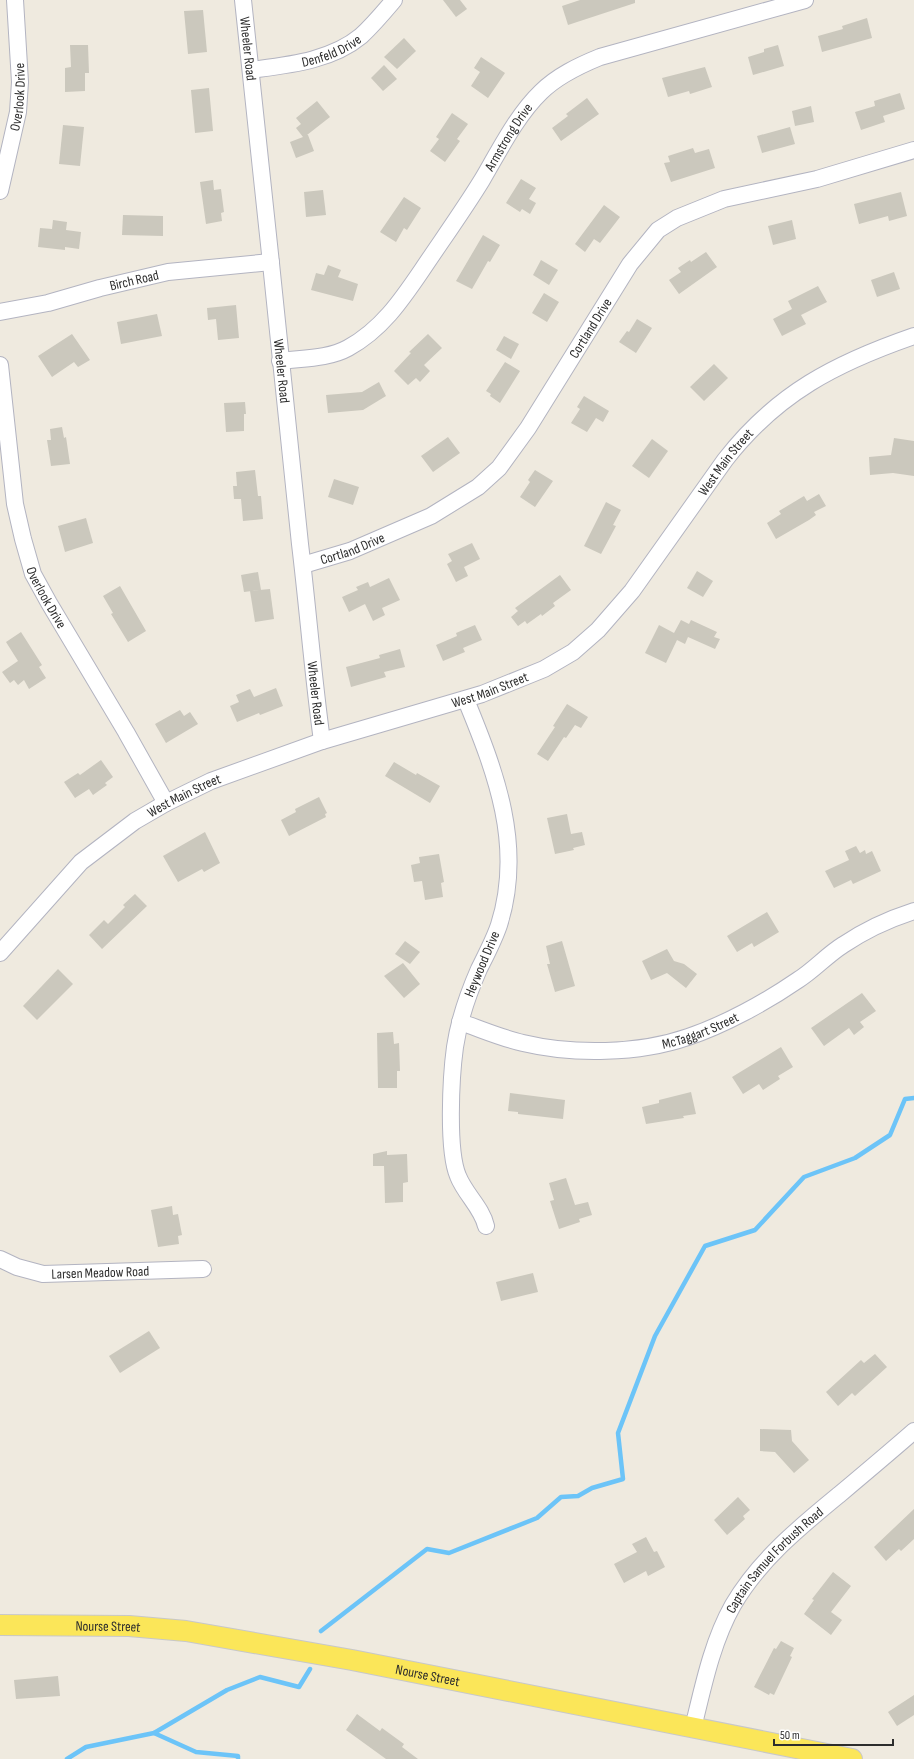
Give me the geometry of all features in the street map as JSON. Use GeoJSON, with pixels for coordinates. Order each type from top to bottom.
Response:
{"type":"FeatureCollection","features":[{"type":"Feature","properties":{"kind":"main road","name":"Nourse Street"},"geometry":{"type":"LineString","coordinates":[[0,1625],[129,1626],[186,1631],[352,1660],[852,1759]]}},
{"type":"Feature","properties":{"kind":"street","name":"Overlook Drive"},"geometry":{"type":"LineString","coordinates":[[0,191],[18,112],[20,82],[15,0]]}},
{"type":"Feature","properties":{"kind":"street","name":"Wheeler Road"},"geometry":{"type":"LineString","coordinates":[[243,0],[280,361],[303,565],[312,672],[322,741]]}},
{"type":"Feature","properties":{"kind":"street","name":"Denfeld Drive"},"geometry":{"type":"LineString","coordinates":[[251,70],[292,65],[335,52],[359,37],[379,18],[394,0]]}},
{"type":"Feature","properties":{"kind":"street","name":"Armstrong Drive"},"geometry":{"type":"LineString","coordinates":[[280,361],[328,355],[347,349],[370,334],[386,319],[403,298],[451,229],[526,110],[540,92],[563,75],[581,64],[600,57],[805,0]]}},
{"type":"Feature","properties":{"kind":"street","name":"Cortland Drive"},"geometry":{"type":"LineString","coordinates":[[303,565],[350,551],[431,516],[478,487],[499,468],[528,428],[630,264],[658,230],[677,218],[724,200],[817,179],[914,150]]}},
{"type":"Feature","properties":{"kind":"street","name":"Birch Road"},"geometry":{"type":"LineString","coordinates":[[0,312],[48,303],[100,288],[168,272],[271,262]]}},
{"type":"Feature","properties":{"kind":"street","name":"West Main Street"},"geometry":{"type":"LineString","coordinates":[[0,953],[81,862],[135,821],[166,803],[223,776],[322,741],[466,700],[558,662],[598,630],[645,574],[737,444],[772,409],[801,387],[831,369],[882,347],[914,336]]}},
{"type":"Feature","properties":{"kind":"street","name":"Overlook Drive"},"geometry":{"type":"LineString","coordinates":[[0,365],[15,504],[33,574],[166,803]]}},
{"type":"Feature","properties":{"kind":"street","name":"Heywood Drive"},"geometry":{"type":"LineString","coordinates":[[466,700],[503,807],[509,852],[507,885],[499,925],[476,976],[460,1022],[455,1047],[453,1074],[453,1152],[458,1176],[469,1197],[484,1216],[486,1226]]}},
{"type":"Feature","properties":{"kind":"street","name":"McTaggart Street"},"geometry":{"type":"LineString","coordinates":[[460,1022],[524,1044],[551,1048],[606,1050],[660,1044],[687,1038],[705,1031],[753,1007],[800,979],[843,945],[877,926],[914,911]]}},
{"type":"Feature","properties":{"kind":"street","name":"Larsen Meadow Road"},"geometry":{"type":"LineString","coordinates":[[0,1259],[17,1267],[43,1274],[203,1269]]}},
{"type":"Feature","properties":{"kind":"street","name":"Captain Samuel Forbush Road"},"geometry":{"type":"LineString","coordinates":[[694,1728],[703,1685],[716,1644],[734,1604],[748,1582],[784,1543],[805,1523],[914,1431]]}},
{"type":"Feature","properties":{"kind":"building"},"geometry":{"type":"Polygon","coordinates":[[[443,0],[460,0],[467,9],[456,17],[443,0]]]}},
{"type":"Feature","properties":{"kind":"building"},"geometry":{"type":"Polygon","coordinates":[[[580,0],[635,0],[635,3],[568,25],[562,6],[580,0]]]}},
{"type":"Feature","properties":{"kind":"building"},"geometry":{"type":"Polygon","coordinates":[[[203,10],[207,52],[188,54],[184,11],[203,10]]]}},
{"type":"Feature","properties":{"kind":"building"},"geometry":{"type":"Polygon","coordinates":[[[867,18],[872,38],[822,52],[818,36],[843,29],[842,26],[867,18]]]}},
{"type":"Feature","properties":{"kind":"building"},"geometry":{"type":"Polygon","coordinates":[[[404,38],[416,51],[397,69],[384,57],[404,38]]]}},
{"type":"Feature","properties":{"kind":"building"},"geometry":{"type":"Polygon","coordinates":[[[70,45],[88,45],[89,73],[85,73],[85,91],[65,92],[65,68],[71,67],[70,45]]]}},
{"type":"Feature","properties":{"kind":"building"},"geometry":{"type":"Polygon","coordinates":[[[778,45],[784,66],[753,75],[748,57],[764,52],[764,49],[778,45]]]}},
{"type":"Feature","properties":{"kind":"building"},"geometry":{"type":"Polygon","coordinates":[[[481,57],[505,73],[488,98],[471,86],[480,72],[474,68],[481,57]]]}},
{"type":"Feature","properties":{"kind":"building"},"geometry":{"type":"Polygon","coordinates":[[[384,65],[397,79],[383,91],[371,78],[384,65]]]}},
{"type":"Feature","properties":{"kind":"building"},"geometry":{"type":"Polygon","coordinates":[[[705,67],[712,87],[690,94],[689,91],[668,97],[662,78],[705,67]]]}},
{"type":"Feature","properties":{"kind":"building"},"geometry":{"type":"Polygon","coordinates":[[[209,88],[213,131],[195,133],[191,90],[209,88]]]}},
{"type":"Feature","properties":{"kind":"building"},"geometry":{"type":"Polygon","coordinates":[[[900,93],[905,109],[883,116],[885,122],[861,130],[855,112],[875,106],[874,101],[900,93]]]}},
{"type":"Feature","properties":{"kind":"building"},"geometry":{"type":"Polygon","coordinates":[[[587,98],[599,114],[561,141],[552,128],[568,116],[566,114],[587,98]]]}},
{"type":"Feature","properties":{"kind":"building"},"geometry":{"type":"Polygon","coordinates":[[[317,101],[330,117],[307,135],[314,151],[296,158],[290,142],[303,137],[296,128],[301,124],[296,118],[317,101]]]}},
{"type":"Feature","properties":{"kind":"building"},"geometry":{"type":"Polygon","coordinates":[[[811,106],[814,122],[795,126],[792,111],[811,106]]]}},
{"type":"Feature","properties":{"kind":"building"},"geometry":{"type":"Polygon","coordinates":[[[452,113],[468,124],[457,139],[460,141],[445,162],[430,151],[439,139],[436,137],[452,113]]]}},
{"type":"Feature","properties":{"kind":"building"},"geometry":{"type":"Polygon","coordinates":[[[63,125],[84,127],[80,166],[59,164],[63,125]]]}},
{"type":"Feature","properties":{"kind":"building"},"geometry":{"type":"Polygon","coordinates":[[[790,127],[795,144],[762,153],[757,136],[790,127]]]}},
{"type":"Feature","properties":{"kind":"building"},"geometry":{"type":"Polygon","coordinates":[[[693,148],[695,153],[709,149],[715,168],[671,182],[664,163],[670,162],[668,156],[693,148]]]}},
{"type":"Feature","properties":{"kind":"building"},"geometry":{"type":"Polygon","coordinates":[[[521,179],[536,188],[529,199],[536,203],[530,214],[522,209],[520,212],[506,203],[521,179]]]}},
{"type":"Feature","properties":{"kind":"building"},"geometry":{"type":"Polygon","coordinates":[[[213,180],[214,190],[221,189],[224,212],[221,213],[222,221],[206,224],[200,182],[213,180]]]}},
{"type":"Feature","properties":{"kind":"building"},"geometry":{"type":"Polygon","coordinates":[[[323,190],[326,215],[306,217],[304,192],[323,190]]]}},
{"type":"Feature","properties":{"kind":"building"},"geometry":{"type":"Polygon","coordinates":[[[901,192],[907,216],[889,221],[888,216],[859,224],[854,204],[901,192]]]}},
{"type":"Feature","properties":{"kind":"building"},"geometry":{"type":"Polygon","coordinates":[[[404,197],[421,208],[407,230],[404,228],[396,242],[380,232],[404,197]]]}},
{"type":"Feature","properties":{"kind":"building"},"geometry":{"type":"Polygon","coordinates":[[[604,205],[620,217],[600,243],[594,239],[585,252],[575,244],[604,205]]]}},
{"type":"Feature","properties":{"kind":"building"},"geometry":{"type":"Polygon","coordinates":[[[123,215],[163,216],[163,236],[122,235],[123,215]]]}},
{"type":"Feature","properties":{"kind":"building"},"geometry":{"type":"Polygon","coordinates":[[[53,220],[67,222],[66,230],[81,232],[79,249],[65,247],[65,250],[38,247],[40,228],[52,229],[53,220]]]}},
{"type":"Feature","properties":{"kind":"building"},"geometry":{"type":"Polygon","coordinates":[[[792,220],[796,239],[773,245],[768,226],[792,220]]]}},
{"type":"Feature","properties":{"kind":"building"},"geometry":{"type":"Polygon","coordinates":[[[483,235],[500,245],[490,262],[488,261],[472,289],[456,281],[483,235]]]}},
{"type":"Feature","properties":{"kind":"building"},"geometry":{"type":"Polygon","coordinates":[[[706,252],[717,267],[679,294],[669,280],[681,272],[678,268],[690,260],[691,262],[706,252]]]}},
{"type":"Feature","properties":{"kind":"building"},"geometry":{"type":"Polygon","coordinates":[[[541,260],[558,270],[549,285],[533,275],[541,260]]]}},
{"type":"Feature","properties":{"kind":"building"},"geometry":{"type":"Polygon","coordinates":[[[328,265],[341,270],[338,277],[358,284],[353,301],[311,290],[316,273],[324,275],[328,265]]]}},
{"type":"Feature","properties":{"kind":"building"},"geometry":{"type":"Polygon","coordinates":[[[894,272],[900,289],[877,297],[871,280],[894,272]]]}},
{"type":"Feature","properties":{"kind":"building"},"geometry":{"type":"Polygon","coordinates":[[[818,286],[827,302],[801,315],[806,324],[782,336],[773,319],[792,309],[788,301],[818,286]]]}},
{"type":"Feature","properties":{"kind":"building"},"geometry":{"type":"Polygon","coordinates":[[[544,293],[559,302],[547,322],[532,313],[544,293]]]}},
{"type":"Feature","properties":{"kind":"building"},"geometry":{"type":"Polygon","coordinates":[[[236,305],[239,338],[218,340],[216,319],[208,320],[207,308],[236,305]]]}},
{"type":"Feature","properties":{"kind":"building"},"geometry":{"type":"Polygon","coordinates":[[[157,314],[162,336],[121,344],[117,322],[157,314]]]}},
{"type":"Feature","properties":{"kind":"building"},"geometry":{"type":"Polygon","coordinates":[[[637,319],[652,328],[636,353],[619,342],[627,331],[629,332],[637,319]]]}},
{"type":"Feature","properties":{"kind":"building"},"geometry":{"type":"Polygon","coordinates":[[[72,334],[90,360],[78,367],[74,362],[52,377],[38,356],[72,334]]]}},
{"type":"Feature","properties":{"kind":"building"},"geometry":{"type":"Polygon","coordinates":[[[428,334],[442,348],[424,365],[430,371],[420,382],[416,378],[408,385],[394,371],[411,353],[409,352],[428,334]]]}},
{"type":"Feature","properties":{"kind":"building"},"geometry":{"type":"Polygon","coordinates":[[[504,336],[519,344],[511,359],[496,350],[504,336]]]}},
{"type":"Feature","properties":{"kind":"building"},"geometry":{"type":"Polygon","coordinates":[[[505,362],[520,371],[500,403],[486,391],[505,362]]]}},
{"type":"Feature","properties":{"kind":"building"},"geometry":{"type":"Polygon","coordinates":[[[714,364],[728,378],[704,401],[690,387],[714,364]]]}},
{"type":"Feature","properties":{"kind":"building"},"geometry":{"type":"Polygon","coordinates":[[[379,382],[386,396],[363,410],[328,413],[326,395],[362,392],[379,382]]]}},
{"type":"Feature","properties":{"kind":"building"},"geometry":{"type":"Polygon","coordinates":[[[584,396],[609,411],[603,422],[596,418],[587,432],[571,423],[580,409],[577,407],[584,396]]]}},
{"type":"Feature","properties":{"kind":"building"},"geometry":{"type":"Polygon","coordinates":[[[245,402],[246,414],[244,414],[244,431],[226,432],[224,403],[245,402]]]}},
{"type":"Feature","properties":{"kind":"building"},"geometry":{"type":"Polygon","coordinates":[[[62,427],[64,438],[66,437],[70,464],[51,466],[47,440],[51,440],[50,429],[62,427]]]}},
{"type":"Feature","properties":{"kind":"building"},"geometry":{"type":"Polygon","coordinates":[[[448,437],[460,453],[433,472],[421,456],[448,437]]]}},
{"type":"Feature","properties":{"kind":"building"},"geometry":{"type":"Polygon","coordinates":[[[894,438],[914,441],[914,476],[893,473],[870,475],[869,457],[891,455],[894,438]]]}},
{"type":"Feature","properties":{"kind":"building"},"geometry":{"type":"Polygon","coordinates":[[[652,439],[668,451],[649,478],[632,466],[652,439]]]}},
{"type":"Feature","properties":{"kind":"building"},"geometry":{"type":"Polygon","coordinates":[[[255,470],[258,496],[261,496],[263,519],[243,521],[241,499],[234,499],[233,486],[237,486],[236,472],[255,470]]]}},
{"type":"Feature","properties":{"kind":"building"},"geometry":{"type":"Polygon","coordinates":[[[535,470],[553,481],[535,507],[520,497],[530,482],[528,480],[535,470]]]}},
{"type":"Feature","properties":{"kind":"building"},"geometry":{"type":"Polygon","coordinates":[[[334,479],[359,487],[353,505],[328,497],[334,479]]]}},
{"type":"Feature","properties":{"kind":"building"},"geometry":{"type":"Polygon","coordinates":[[[819,494],[826,506],[814,512],[816,515],[809,520],[776,539],[767,523],[781,514],[779,511],[804,496],[807,501],[819,494]]]}},
{"type":"Feature","properties":{"kind":"building"},"geometry":{"type":"Polygon","coordinates":[[[606,502],[621,510],[613,525],[616,526],[601,554],[584,546],[606,502]]]}},
{"type":"Feature","properties":{"kind":"building"},"geometry":{"type":"Polygon","coordinates":[[[86,518],[93,543],[65,552],[58,526],[86,518]]]}},
{"type":"Feature","properties":{"kind":"building"},"geometry":{"type":"Polygon","coordinates":[[[472,543],[480,559],[464,567],[468,576],[456,582],[447,564],[452,561],[448,554],[472,543]]]}},
{"type":"Feature","properties":{"kind":"building"},"geometry":{"type":"Polygon","coordinates":[[[697,571],[713,581],[703,597],[687,588],[697,571]]]}},
{"type":"Feature","properties":{"kind":"building"},"geometry":{"type":"Polygon","coordinates":[[[258,572],[261,590],[244,592],[241,575],[258,572]]]}},
{"type":"Feature","properties":{"kind":"building"},"geometry":{"type":"Polygon","coordinates":[[[560,575],[571,590],[553,603],[555,606],[542,616],[541,614],[527,624],[525,621],[518,626],[511,617],[518,611],[515,608],[560,575]]]}},
{"type":"Feature","properties":{"kind":"building"},"geometry":{"type":"Polygon","coordinates":[[[389,578],[400,600],[382,608],[385,615],[373,621],[365,604],[349,612],[342,597],[358,590],[356,587],[368,582],[370,587],[389,578]]]}},
{"type":"Feature","properties":{"kind":"building"},"geometry":{"type":"Polygon","coordinates":[[[120,586],[146,631],[128,642],[111,614],[113,613],[103,596],[120,586]]]}},
{"type":"Feature","properties":{"kind":"building"},"geometry":{"type":"Polygon","coordinates":[[[270,589],[274,619],[255,622],[250,591],[270,589]]]}},
{"type":"Feature","properties":{"kind":"building"},"geometry":{"type":"Polygon","coordinates":[[[681,620],[689,624],[691,620],[717,632],[714,637],[720,639],[715,649],[688,637],[685,644],[677,640],[666,663],[645,653],[659,625],[674,633],[681,620]]]}},
{"type":"Feature","properties":{"kind":"building"},"geometry":{"type":"Polygon","coordinates":[[[475,625],[482,640],[463,648],[465,652],[443,661],[436,645],[457,636],[456,633],[475,625]]]}},
{"type":"Feature","properties":{"kind":"building"},"geometry":{"type":"Polygon","coordinates":[[[21,632],[42,665],[39,667],[46,678],[29,689],[24,680],[18,685],[14,680],[10,683],[2,672],[18,661],[6,642],[21,632]]]}},
{"type":"Feature","properties":{"kind":"building"},"geometry":{"type":"Polygon","coordinates":[[[400,649],[405,667],[384,672],[386,677],[351,687],[346,667],[380,658],[379,655],[400,649]]]}},
{"type":"Feature","properties":{"kind":"building"},"geometry":{"type":"Polygon","coordinates":[[[276,688],[283,706],[260,715],[259,713],[237,722],[230,706],[239,702],[236,695],[250,689],[254,697],[276,688]]]}},
{"type":"Feature","properties":{"kind":"building"},"geometry":{"type":"Polygon","coordinates":[[[567,704],[588,717],[581,728],[575,725],[566,738],[564,737],[548,761],[537,754],[555,727],[553,726],[567,704]]]}},
{"type":"Feature","properties":{"kind":"building"},"geometry":{"type":"Polygon","coordinates":[[[180,710],[184,716],[190,712],[198,724],[166,743],[155,724],[180,710]]]}},
{"type":"Feature","properties":{"kind":"building"},"geometry":{"type":"Polygon","coordinates":[[[101,760],[113,777],[105,783],[107,785],[93,795],[89,789],[75,798],[64,782],[78,773],[80,775],[101,760]]]}},
{"type":"Feature","properties":{"kind":"building"},"geometry":{"type":"Polygon","coordinates":[[[394,762],[416,775],[417,773],[440,786],[430,803],[385,776],[394,762]]]}},
{"type":"Feature","properties":{"kind":"building"},"geometry":{"type":"Polygon","coordinates":[[[319,797],[327,813],[325,814],[326,817],[289,836],[281,820],[296,812],[295,809],[319,797]]]}},
{"type":"Feature","properties":{"kind":"building"},"geometry":{"type":"Polygon","coordinates":[[[567,814],[571,834],[582,832],[585,845],[573,848],[574,850],[555,854],[547,818],[567,814]]]}},
{"type":"Feature","properties":{"kind":"building"},"geometry":{"type":"Polygon","coordinates":[[[205,832],[220,863],[204,872],[202,869],[178,882],[163,856],[205,832]]]}},
{"type":"Feature","properties":{"kind":"building"},"geometry":{"type":"Polygon","coordinates":[[[856,846],[860,853],[865,850],[866,854],[872,851],[881,871],[853,884],[851,880],[834,888],[825,871],[849,860],[845,851],[856,846]]]}},
{"type":"Feature","properties":{"kind":"building"},"geometry":{"type":"Polygon","coordinates":[[[439,854],[444,882],[441,883],[443,897],[425,900],[422,881],[414,882],[411,865],[420,863],[419,857],[439,854]]]}},
{"type":"Feature","properties":{"kind":"building"},"geometry":{"type":"Polygon","coordinates":[[[135,894],[147,906],[102,949],[89,935],[104,920],[108,924],[125,907],[123,905],[135,894]]]}},
{"type":"Feature","properties":{"kind":"building"},"geometry":{"type":"Polygon","coordinates":[[[767,912],[779,932],[754,947],[752,943],[737,952],[727,936],[767,912]]]}},
{"type":"Feature","properties":{"kind":"building"},"geometry":{"type":"Polygon","coordinates":[[[405,941],[420,952],[410,964],[395,954],[405,941]]]}},
{"type":"Feature","properties":{"kind":"building"},"geometry":{"type":"Polygon","coordinates":[[[562,941],[575,986],[555,992],[547,964],[550,964],[546,946],[562,941]]]}},
{"type":"Feature","properties":{"kind":"building"},"geometry":{"type":"Polygon","coordinates":[[[667,949],[674,961],[684,964],[697,974],[686,988],[667,973],[651,980],[642,961],[667,949]]]}},
{"type":"Feature","properties":{"kind":"building"},"geometry":{"type":"Polygon","coordinates":[[[403,963],[420,984],[404,998],[384,976],[403,963]]]}},
{"type":"Feature","properties":{"kind":"building"},"geometry":{"type":"Polygon","coordinates":[[[58,969],[73,984],[37,1020],[23,1006],[58,969]]]}},
{"type":"Feature","properties":{"kind":"building"},"geometry":{"type":"Polygon","coordinates":[[[862,993],[876,1011],[860,1022],[864,1027],[854,1035],[849,1028],[824,1046],[811,1028],[862,993]]]}},
{"type":"Feature","properties":{"kind":"building"},"geometry":{"type":"Polygon","coordinates":[[[393,1032],[394,1044],[399,1043],[400,1071],[397,1071],[397,1088],[378,1088],[377,1033],[393,1032]]]}},
{"type":"Feature","properties":{"kind":"building"},"geometry":{"type":"Polygon","coordinates":[[[781,1047],[793,1067],[778,1076],[780,1079],[763,1090],[759,1084],[743,1094],[732,1077],[781,1047]]]}},
{"type":"Feature","properties":{"kind":"building"},"geometry":{"type":"Polygon","coordinates":[[[691,1092],[696,1114],[683,1116],[684,1118],[646,1124],[642,1107],[659,1103],[659,1100],[691,1092]]]}},
{"type":"Feature","properties":{"kind":"building"},"geometry":{"type":"Polygon","coordinates":[[[510,1093],[565,1100],[563,1119],[518,1114],[518,1112],[508,1111],[510,1093]]]}},
{"type":"Feature","properties":{"kind":"building"},"geometry":{"type":"Polygon","coordinates":[[[387,1151],[387,1155],[407,1154],[408,1182],[403,1183],[403,1202],[385,1203],[384,1166],[373,1166],[373,1154],[387,1151]]]}},
{"type":"Feature","properties":{"kind":"building"},"geometry":{"type":"Polygon","coordinates":[[[566,1178],[575,1205],[588,1202],[592,1215],[579,1219],[580,1222],[559,1229],[550,1201],[554,1200],[549,1183],[566,1178]]]}},
{"type":"Feature","properties":{"kind":"building"},"geometry":{"type":"Polygon","coordinates":[[[172,1206],[173,1215],[178,1214],[182,1235],[178,1236],[179,1244],[158,1247],[151,1210],[172,1206]]]}},
{"type":"Feature","properties":{"kind":"building"},"geometry":{"type":"Polygon","coordinates":[[[533,1273],[538,1292],[501,1301],[496,1282],[533,1273]]]}},
{"type":"Feature","properties":{"kind":"building"},"geometry":{"type":"Polygon","coordinates":[[[149,1331],[160,1348],[120,1373],[109,1356],[149,1331]]]}},
{"type":"Feature","properties":{"kind":"building"},"geometry":{"type":"Polygon","coordinates":[[[875,1354],[887,1367],[855,1396],[852,1393],[838,1406],[826,1392],[861,1360],[864,1363],[875,1354]]]}},
{"type":"Feature","properties":{"kind":"building"},"geometry":{"type":"Polygon","coordinates":[[[760,1429],[791,1430],[792,1441],[809,1460],[794,1473],[775,1452],[760,1451],[760,1429]]]}},
{"type":"Feature","properties":{"kind":"building"},"geometry":{"type":"Polygon","coordinates":[[[738,1497],[750,1510],[743,1516],[745,1519],[727,1535],[714,1520],[738,1497]]]}},
{"type":"Feature","properties":{"kind":"building"},"geometry":{"type":"Polygon","coordinates":[[[914,1509],[914,1539],[901,1551],[899,1549],[886,1561],[874,1547],[914,1509]]]}},
{"type":"Feature","properties":{"kind":"building"},"geometry":{"type":"Polygon","coordinates":[[[646,1537],[654,1552],[657,1551],[665,1567],[648,1576],[646,1571],[624,1583],[614,1564],[637,1552],[632,1544],[646,1537]]]}},
{"type":"Feature","properties":{"kind":"building"},"geometry":{"type":"Polygon","coordinates":[[[833,1572],[851,1586],[831,1612],[842,1620],[831,1635],[804,1614],[814,1600],[812,1599],[833,1572]]]}},
{"type":"Feature","properties":{"kind":"building"},"geometry":{"type":"Polygon","coordinates":[[[781,1641],[794,1648],[790,1656],[792,1657],[774,1695],[770,1693],[769,1695],[754,1687],[774,1648],[776,1649],[781,1641]]]}},
{"type":"Feature","properties":{"kind":"building"},"geometry":{"type":"Polygon","coordinates":[[[58,1676],[60,1696],[16,1699],[14,1680],[58,1676]]]}},
{"type":"Feature","properties":{"kind":"building"},"geometry":{"type":"Polygon","coordinates":[[[914,1695],[914,1715],[897,1726],[888,1712],[914,1695]]]}},
{"type":"Feature","properties":{"kind":"building"},"geometry":{"type":"Polygon","coordinates":[[[357,1714],[380,1731],[382,1728],[404,1744],[402,1747],[418,1759],[386,1759],[346,1730],[357,1714]]]}},
{"type":"Feature","properties":{"kind":"waterway"},"geometry":{"type":"LineString","coordinates":[[321,1631],[427,1549],[449,1553],[537,1518],[561,1497],[578,1496],[592,1488],[623,1479],[618,1433],[655,1336],[705,1246],[755,1230],[804,1177],[855,1158],[890,1135],[905,1099],[914,1098]]}},
{"type":"Feature","properties":{"kind":"waterway"},"geometry":{"type":"LineString","coordinates":[[67,1759],[86,1747],[154,1733],[227,1690],[260,1677],[299,1687],[310,1669]]}},
{"type":"Feature","properties":{"kind":"waterway"},"geometry":{"type":"LineString","coordinates":[[154,1733],[196,1752],[238,1756],[238,1759]]}}]}
